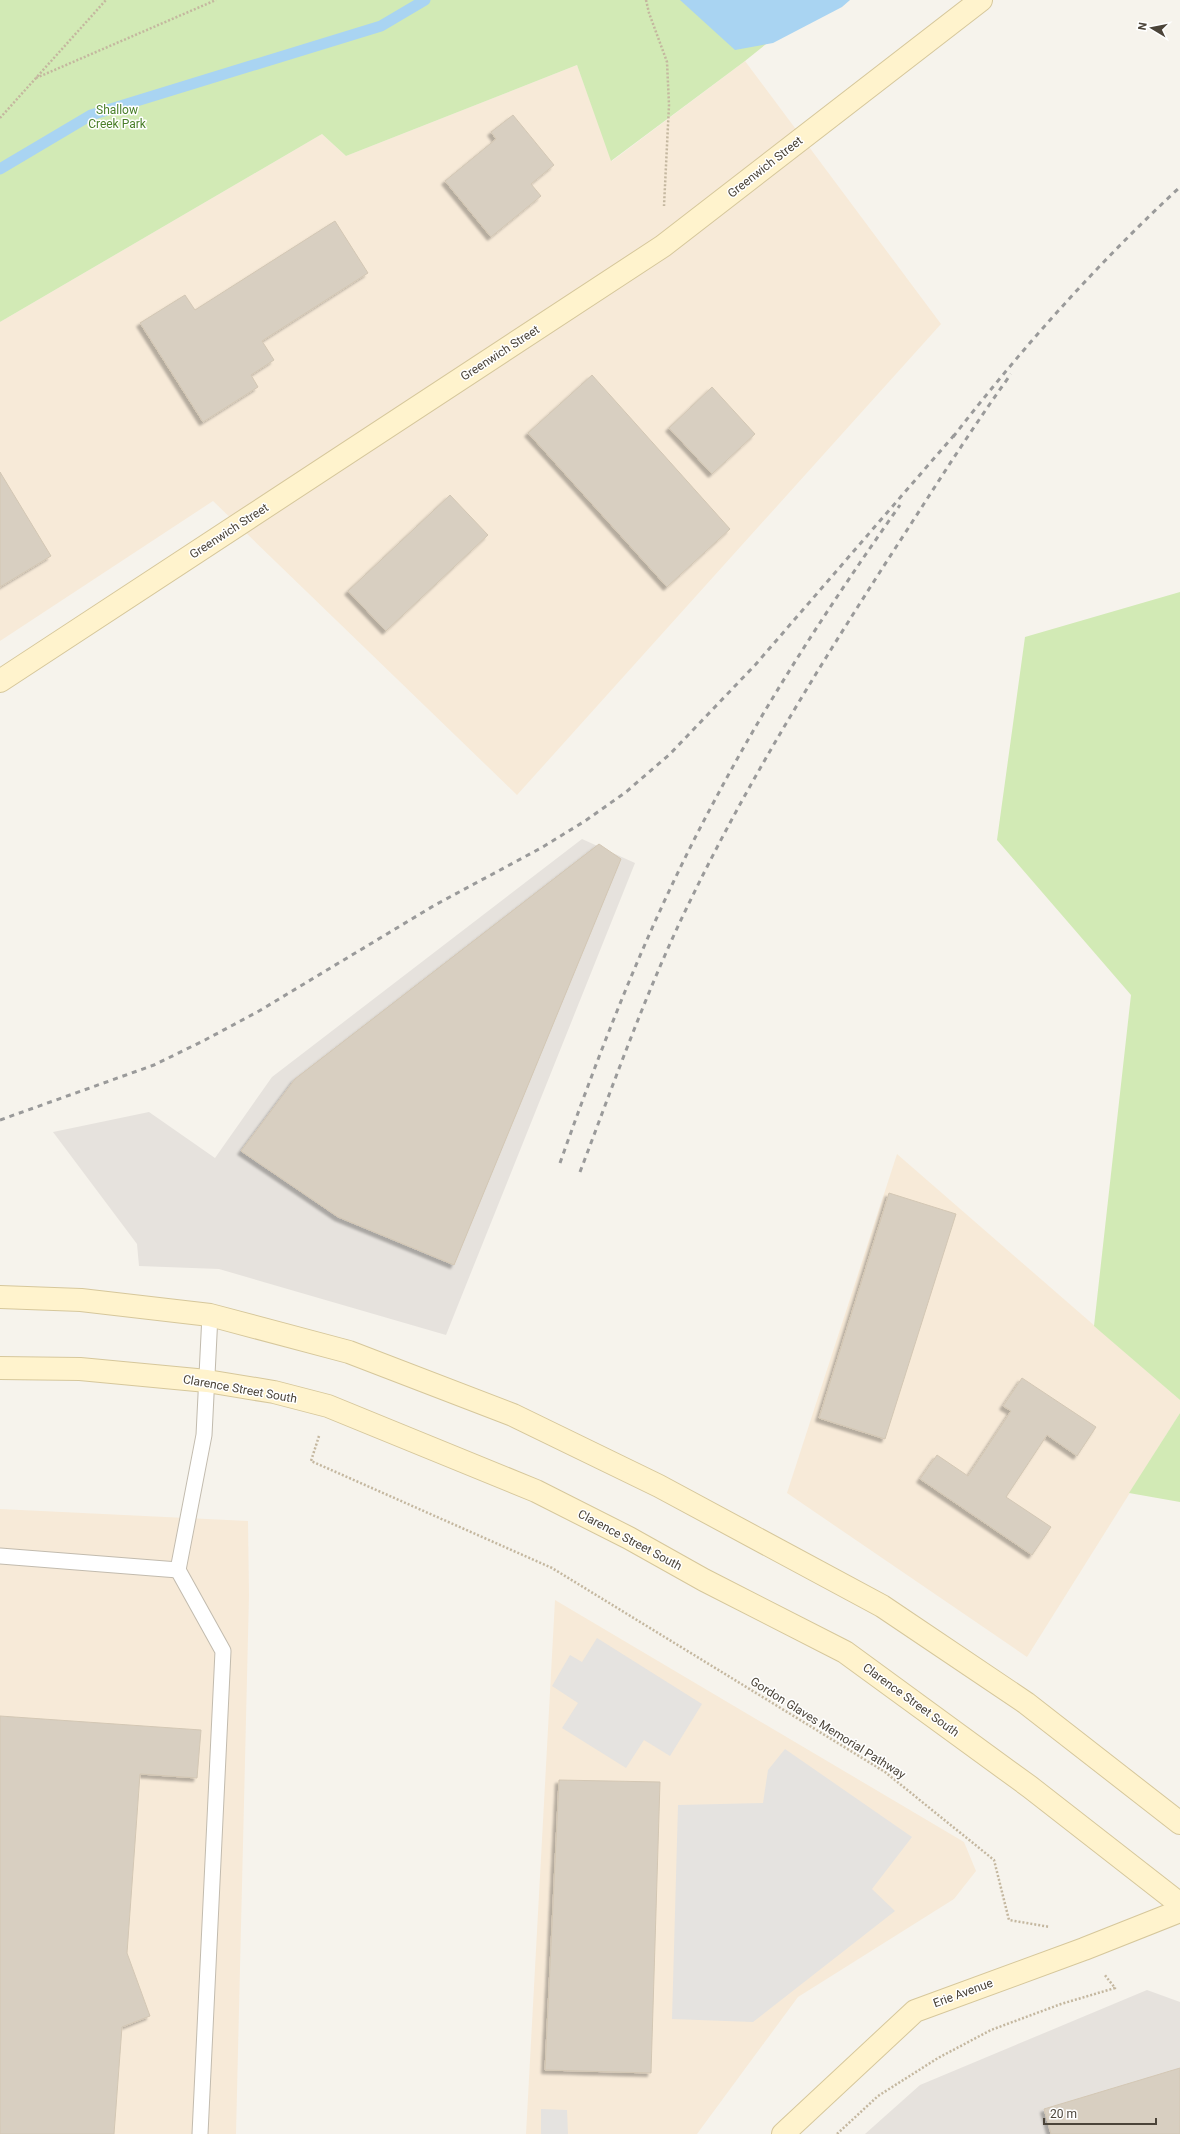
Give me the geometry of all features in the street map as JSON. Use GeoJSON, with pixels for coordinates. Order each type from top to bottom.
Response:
{"type":"FeatureCollection","features":[{"type":"Feature","properties":{"kind":"main road","name":"Greenwich Street"},"geometry":{"type":"LineString","coordinates":[[0,681],[663,246],[981,0]]}},
{"type":"Feature","properties":{"kind":"main road"},"geometry":{"type":"LineString","coordinates":[[0,1297],[81,1300],[210,1315],[349,1352],[499,1410],[666,1489],[882,1606],[1026,1703],[1180,1824]]}},
{"type":"Feature","properties":{"kind":"main road","name":"Clarence Street South"},"geometry":{"type":"LineString","coordinates":[[0,1368],[80,1369],[207,1381],[274,1392],[328,1406],[536,1491],[630,1538],[704,1580],[845,1652],[1030,1787],[1180,1904]]}},
{"type":"Feature","properties":{"kind":"main road","name":"Erie Avenue"},"geometry":{"type":"LineString","coordinates":[[783,2134],[915,2011],[1084,1949],[1180,1911]]}},
{"type":"Feature","properties":{"kind":"lane"},"geometry":{"type":"LineString","coordinates":[[200,2134],[223,1651],[178,1570],[204,1435],[210,1315]]}},
{"type":"Feature","properties":{"kind":"lane"},"geometry":{"type":"LineString","coordinates":[[0,1556],[178,1570]]}},
{"type":"Feature","properties":{"kind":"path"},"geometry":{"type":"LineString","coordinates":[[0,118],[106,0]]}},
{"type":"Feature","properties":{"kind":"path"},"geometry":{"type":"LineString","coordinates":[[36,78],[216,0]]}},
{"type":"Feature","properties":{"kind":"path"},"geometry":{"type":"LineString","coordinates":[[646,0],[649,13],[667,62],[669,105],[664,166],[663,246]]}},
{"type":"Feature","properties":{"kind":"path","name":"Gordon Glaves Memorial Pathway"},"geometry":{"type":"LineString","coordinates":[[463,1529],[552,1568],[885,1772],[994,1860],[1009,1920],[1072,1930],[1084,1949],[1115,1988],[1062,2004],[991,2030],[938,2058],[878,2096],[837,2134]]}},
{"type":"Feature","properties":{"kind":"shaded area"},"geometry":{"type":"Polygon","coordinates":[[[745,61],[941,324],[517,795],[213,501],[0,641],[0,322],[322,134],[346,156],[577,65],[612,161],[745,61]]]}},
{"type":"Feature","properties":{"kind":"shaded area"},"geometry":{"type":"Polygon","coordinates":[[[582,839],[635,863],[446,1335],[219,1269],[139,1266],[137,1244],[53,1132],[149,1112],[215,1158],[272,1077],[582,839]]]}},
{"type":"Feature","properties":{"kind":"shaded area"},"geometry":{"type":"Polygon","coordinates":[[[897,1154],[1180,1400],[1180,1413],[1027,1657],[787,1493],[897,1154]]]}},
{"type":"Feature","properties":{"kind":"shaded area"},"geometry":{"type":"Polygon","coordinates":[[[0,1509],[248,1521],[249,1595],[236,2134],[0,2134],[0,1509]]]}},
{"type":"Feature","properties":{"kind":"shaded area"},"geometry":{"type":"Polygon","coordinates":[[[555,1600],[964,1842],[976,1871],[954,1899],[798,1997],[697,2134],[526,2134],[555,1600]]]}},
{"type":"Feature","properties":{"kind":"shaded area"},"geometry":{"type":"Polygon","coordinates":[[[597,1638],[702,1704],[670,1756],[644,1740],[626,1768],[562,1728],[578,1703],[552,1686],[570,1655],[582,1662],[597,1638]]]}},
{"type":"Feature","properties":{"kind":"shaded area"},"geometry":{"type":"Polygon","coordinates":[[[785,1749],[912,1837],[872,1889],[895,1911],[753,2022],[672,2019],[678,1805],[763,1803],[768,1770],[785,1749]]]}},
{"type":"Feature","properties":{"kind":"shaded area"},"geometry":{"type":"Polygon","coordinates":[[[1147,1990],[1180,2002],[1180,2134],[865,2134],[920,2085],[1147,1990]]]}},
{"type":"Feature","properties":{"kind":"shaded area"},"geometry":{"type":"Polygon","coordinates":[[[541,2109],[567,2110],[568,2134],[541,2134],[541,2109]]]}},
{"type":"Feature","properties":{"kind":"green space","name":"Shallow Creek Park"},"geometry":{"type":"Polygon","coordinates":[[[0,0],[821,0],[745,61],[611,161],[577,65],[346,156],[322,134],[0,322],[0,0]]]}},
{"type":"Feature","properties":{"kind":"green space"},"geometry":{"type":"Polygon","coordinates":[[[1180,592],[1180,1400],[1094,1326],[1131,995],[997,840],[1025,637],[1180,592]]]}},
{"type":"Feature","properties":{"kind":"green space"},"geometry":{"type":"Polygon","coordinates":[[[1180,1413],[1180,1502],[1129,1493],[1180,1413]]]}},
{"type":"Feature","properties":{"kind":"water"},"geometry":{"type":"Polygon","coordinates":[[[680,0],[850,0],[842,7],[773,43],[735,50],[680,0]]]}},
{"type":"Feature","properties":{"kind":"building"},"geometry":{"type":"Polygon","coordinates":[[[513,115],[554,165],[531,184],[541,196],[491,237],[445,181],[496,139],[491,132],[513,115]]]}},
{"type":"Feature","properties":{"kind":"building"},"geometry":{"type":"Polygon","coordinates":[[[335,221],[368,273],[262,341],[274,360],[251,375],[258,387],[203,422],[140,323],[185,295],[195,310],[335,221]]]}},
{"type":"Feature","properties":{"kind":"building"},"geometry":{"type":"Polygon","coordinates":[[[592,375],[730,529],[667,587],[528,433],[592,375]]]}},
{"type":"Feature","properties":{"kind":"building"},"geometry":{"type":"Polygon","coordinates":[[[712,387],[755,434],[712,474],[669,428],[712,387]]]}},
{"type":"Feature","properties":{"kind":"building"},"geometry":{"type":"Polygon","coordinates":[[[0,472],[51,556],[0,587],[0,472]]]}},
{"type":"Feature","properties":{"kind":"building"},"geometry":{"type":"Polygon","coordinates":[[[450,495],[488,535],[386,631],[348,591],[450,495]]]}},
{"type":"Feature","properties":{"kind":"building"},"geometry":{"type":"Polygon","coordinates":[[[599,844],[621,859],[454,1265],[338,1217],[241,1151],[295,1079],[599,844]]]}},
{"type":"Feature","properties":{"kind":"building"},"geometry":{"type":"Polygon","coordinates":[[[889,1193],[956,1214],[885,1439],[819,1418],[889,1193]]]}},
{"type":"Feature","properties":{"kind":"building"},"geometry":{"type":"Polygon","coordinates":[[[1022,1378],[1096,1427],[1077,1456],[1047,1435],[1006,1497],[1051,1527],[1032,1555],[920,1479],[937,1455],[968,1476],[1011,1411],[1003,1406],[1022,1378]]]}},
{"type":"Feature","properties":{"kind":"building"},"geometry":{"type":"Polygon","coordinates":[[[0,1716],[201,1730],[197,1778],[140,1774],[127,1953],[150,2016],[122,2027],[114,2134],[0,2134],[0,1716]]]}},
{"type":"Feature","properties":{"kind":"building"},"geometry":{"type":"Polygon","coordinates":[[[559,1780],[660,1782],[651,2073],[545,2070],[559,1780]]]}},
{"type":"Feature","properties":{"kind":"building"},"geometry":{"type":"Polygon","coordinates":[[[1180,2068],[1180,2134],[1051,2134],[1044,2109],[1180,2068]]]}},
{"type":"Feature","properties":{"kind":"waterway"},"geometry":{"type":"LineString","coordinates":[[0,169],[91,115],[381,26],[425,0]]}},
{"type":"Feature","properties":{"kind":"railway"},"geometry":{"type":"LineString","coordinates":[[953,437],[1006,371],[1090,276],[1180,187]]}},
{"type":"Feature","properties":{"kind":"railway"},"geometry":{"type":"LineString","coordinates":[[580,1172],[646,999],[692,897],[737,810],[760,768],[835,643],[948,467],[1011,374]]}},
{"type":"Feature","properties":{"kind":"railway"},"geometry":{"type":"LineString","coordinates":[[0,1120],[154,1065],[205,1040],[259,1011],[435,905],[541,848],[585,821],[626,792],[670,754],[756,664],[956,433]]}},
{"type":"Feature","properties":{"kind":"railway"},"geometry":{"type":"LineString","coordinates":[[560,1163],[631,976],[694,840],[738,758],[781,684],[827,611],[900,505]]}}]}
